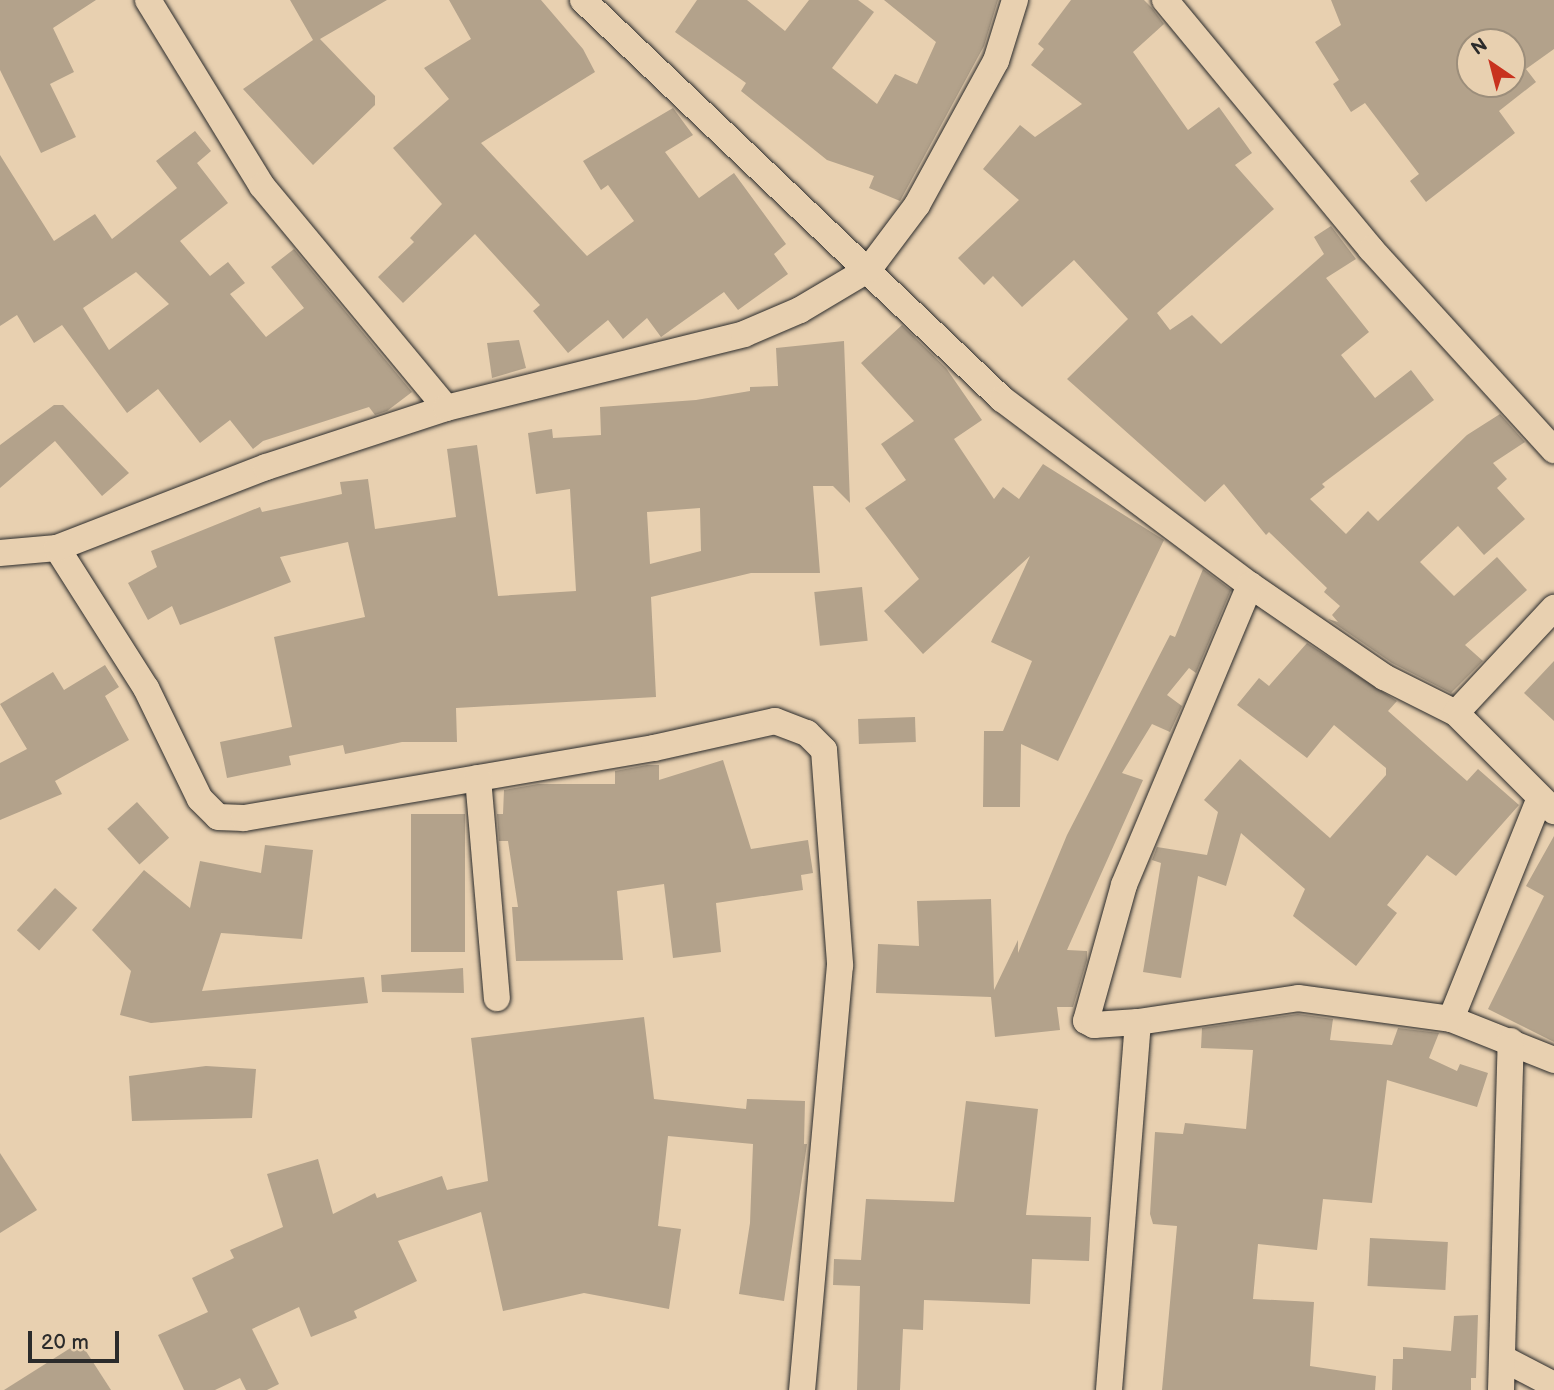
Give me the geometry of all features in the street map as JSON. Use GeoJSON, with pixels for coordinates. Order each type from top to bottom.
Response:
{"type":"FeatureCollection","features":[{"type":"Feature","properties":{"kind":"street"},"geometry":{"type":"LineString","coordinates":[[148,0],[262,186],[446,408]]}},
{"type":"Feature","properties":{"kind":"street"},"geometry":{"type":"LineString","coordinates":[[583,0],[869,269],[1002,399],[1250,585],[1384,677],[1456,713],[1546,806],[1451,1019]]}},
{"type":"Feature","properties":{"kind":"street"},"geometry":{"type":"LineString","coordinates":[[0,553],[57,548],[266,467],[446,408],[744,334],[800,310],[869,269],[917,205],[996,61],[1015,0]]}},
{"type":"Feature","properties":{"kind":"street"},"geometry":{"type":"LineString","coordinates":[[1165,0],[1371,249],[1554,450]]}},
{"type":"Feature","properties":{"kind":"street"},"geometry":{"type":"LineString","coordinates":[[57,548],[146,688],[200,799],[218,817],[244,818],[654,748],[775,721],[807,733],[824,750],[840,965],[802,1390]]}},
{"type":"Feature","properties":{"kind":"street"},"geometry":{"type":"LineString","coordinates":[[1250,585],[1124,885],[1085,1013],[1086,1021],[1094,1025],[1138,1022],[1298,998],[1451,1019],[1554,1060]]}},
{"type":"Feature","properties":{"kind":"street"},"geometry":{"type":"LineString","coordinates":[[1456,713],[1554,608]]}},
{"type":"Feature","properties":{"kind":"street"},"geometry":{"type":"LineString","coordinates":[[478,778],[497,998]]}},
{"type":"Feature","properties":{"kind":"street"},"geometry":{"type":"LineString","coordinates":[[1109,1390],[1138,1022]]}},
{"type":"Feature","properties":{"kind":"street"},"geometry":{"type":"LineString","coordinates":[[1501,1390],[1504,1359],[1511,1041]]}},
{"type":"Feature","properties":{"kind":"street"},"geometry":{"type":"LineString","coordinates":[[1504,1359],[1554,1385]]}},
{"type":"Feature","properties":{"kind":"building"},"geometry":{"type":"Polygon","coordinates":[[[0,0],[96,0],[53,28],[74,72],[50,84],[76,137],[41,153],[0,70],[0,0]]]}},
{"type":"Feature","properties":{"kind":"building"},"geometry":{"type":"Polygon","coordinates":[[[290,0],[387,0],[320,39],[375,96],[375,105],[313,165],[243,89],[313,40],[290,0]]]}},
{"type":"Feature","properties":{"kind":"building"},"geometry":{"type":"Polygon","coordinates":[[[449,0],[541,0],[583,49],[595,72],[481,143],[587,256],[634,221],[608,185],[601,190],[583,161],[673,108],[693,135],[665,152],[699,198],[734,173],[786,244],[774,254],[788,274],[738,310],[724,292],[661,337],[647,318],[623,339],[608,320],[568,353],[533,311],[540,305],[475,234],[403,303],[378,277],[414,242],[410,238],[442,204],[393,148],[449,99],[424,68],[471,39],[449,0]]]}},
{"type":"Feature","properties":{"kind":"building"},"geometry":{"type":"Polygon","coordinates":[[[697,0],[747,0],[785,31],[809,0],[858,0],[874,12],[832,68],[877,104],[895,74],[917,84],[936,42],[884,0],[998,0],[984,46],[900,201],[869,188],[874,176],[827,160],[741,91],[746,83],[675,32],[697,0]]]}},
{"type":"Feature","properties":{"kind":"building"},"geometry":{"type":"Polygon","coordinates":[[[1071,0],[1144,0],[1152,8],[1164,24],[1133,52],[1188,130],[1219,107],[1252,153],[1235,165],[1274,209],[1157,313],[1170,330],[1192,315],[1221,344],[1324,254],[1314,237],[1331,226],[1356,259],[1326,278],[1369,332],[1341,355],[1375,398],[1411,370],[1434,400],[1322,484],[1325,487],[1310,499],[1346,534],[1368,511],[1378,521],[1467,435],[1500,414],[1525,442],[1493,463],[1507,479],[1497,488],[1525,519],[1484,555],[1458,526],[1420,562],[1454,596],[1497,557],[1527,590],[1465,645],[1483,661],[1451,693],[1392,663],[1328,619],[1338,622],[1332,615],[1340,606],[1324,592],[1327,588],[1269,532],[1266,535],[1224,484],[1205,502],[1067,379],[1128,319],[1074,260],[1022,307],[993,276],[984,285],[958,258],[1019,200],[983,169],[1020,125],[1035,137],[1082,104],[1031,65],[1044,49],[1038,44],[1071,0]]]}},
{"type":"Feature","properties":{"kind":"building"},"geometry":{"type":"Polygon","coordinates":[[[1331,0],[1554,0],[1554,49],[1526,69],[1526,28],[1456,28],[1456,98],[1516,98],[1499,111],[1515,133],[1426,202],[1410,181],[1419,174],[1365,103],[1351,112],[1333,84],[1339,80],[1315,42],[1341,25],[1331,0]]]}},
{"type":"Feature","properties":{"kind":"building"},"geometry":{"type":"Polygon","coordinates":[[[1526,69],[1536,82],[1526,90],[1526,69]]]}},
{"type":"Feature","properties":{"kind":"building"},"geometry":{"type":"Polygon","coordinates":[[[195,131],[211,151],[197,163],[228,203],[180,241],[210,276],[228,262],[245,283],[230,294],[266,337],[304,308],[271,267],[294,249],[412,392],[387,411],[375,415],[369,407],[263,441],[253,449],[230,420],[200,443],[158,389],[127,413],[62,325],[34,343],[17,315],[0,326],[0,155],[54,241],[95,214],[112,239],[177,188],[156,161],[195,131]],[[136,272],[83,308],[109,350],[169,304],[136,272]]]}},
{"type":"Feature","properties":{"kind":"building"},"geometry":{"type":"Polygon","coordinates":[[[902,325],[946,368],[982,420],[954,439],[994,499],[1003,487],[1019,499],[1043,464],[1164,540],[1058,761],[1021,744],[1020,807],[983,807],[984,731],[1003,731],[1032,661],[991,642],[1030,556],[923,654],[884,611],[919,579],[865,508],[906,480],[881,444],[914,421],[861,363],[902,325]]]}},
{"type":"Feature","properties":{"kind":"building"},"geometry":{"type":"Polygon","coordinates":[[[519,340],[526,368],[492,378],[487,343],[519,340]]]}},
{"type":"Feature","properties":{"kind":"building"},"geometry":{"type":"Polygon","coordinates":[[[844,341],[850,503],[833,486],[813,486],[820,573],[751,573],[651,597],[656,697],[456,708],[457,742],[402,742],[345,754],[343,745],[289,756],[291,765],[227,778],[220,742],[292,727],[274,637],[365,617],[348,542],[280,557],[291,582],[180,625],[172,606],[148,620],[128,583],[157,567],[151,551],[260,507],[262,512],[342,494],[340,482],[368,479],[375,529],[456,517],[447,449],[477,445],[498,596],[576,591],[570,489],[536,494],[528,433],[552,429],[553,438],[601,435],[600,407],[696,400],[750,391],[750,387],[778,386],[776,348],[844,341]],[[700,508],[647,512],[650,564],[701,551],[700,508]]]}},
{"type":"Feature","properties":{"kind":"building"},"geometry":{"type":"Polygon","coordinates":[[[54,405],[63,405],[129,473],[102,496],[55,441],[0,488],[0,445],[54,405]]]}},
{"type":"Feature","properties":{"kind":"building"},"geometry":{"type":"Polygon","coordinates":[[[1203,569],[1231,590],[1196,673],[1189,668],[1167,695],[1182,706],[1170,732],[1152,724],[1122,773],[1143,780],[1067,950],[1087,951],[1087,960],[1073,1007],[1057,1007],[1060,1030],[995,1037],[991,997],[876,993],[878,944],[919,946],[917,901],[991,899],[994,990],[1018,940],[1018,953],[1067,835],[1170,635],[1175,637],[1203,569]]]}},
{"type":"Feature","properties":{"kind":"building"},"geometry":{"type":"Polygon","coordinates":[[[862,587],[868,641],[820,646],[814,592],[862,587]]]}},
{"type":"Feature","properties":{"kind":"building"},"geometry":{"type":"Polygon","coordinates":[[[1307,643],[1397,701],[1388,711],[1467,781],[1478,769],[1519,805],[1456,876],[1427,855],[1387,905],[1397,913],[1356,966],[1293,916],[1305,889],[1241,833],[1226,886],[1198,876],[1181,978],[1143,972],[1161,863],[1152,860],[1157,847],[1207,855],[1218,812],[1204,800],[1240,759],[1330,838],[1386,775],[1386,768],[1334,725],[1307,758],[1237,705],[1259,678],[1269,686],[1307,643]]]}},
{"type":"Feature","properties":{"kind":"building"},"geometry":{"type":"Polygon","coordinates":[[[1554,661],[1554,721],[1524,693],[1554,661]]]}},
{"type":"Feature","properties":{"kind":"building"},"geometry":{"type":"Polygon","coordinates":[[[105,665],[119,687],[105,696],[129,740],[55,781],[62,794],[0,820],[0,763],[27,749],[0,704],[53,672],[64,690],[105,665]]]}},
{"type":"Feature","properties":{"kind":"building"},"geometry":{"type":"Polygon","coordinates":[[[915,717],[916,742],[859,744],[858,719],[915,717]]]}},
{"type":"Feature","properties":{"kind":"building"},"geometry":{"type":"Polygon","coordinates":[[[723,760],[751,849],[808,840],[813,873],[801,875],[803,890],[716,903],[721,952],[673,958],[664,884],[617,891],[623,960],[516,961],[512,907],[518,907],[508,841],[499,841],[497,814],[503,814],[504,790],[538,784],[615,784],[615,771],[647,765],[659,765],[659,780],[723,760]]]}},
{"type":"Feature","properties":{"kind":"building"},"geometry":{"type":"Polygon","coordinates":[[[137,802],[169,838],[139,864],[107,829],[137,802]]]}},
{"type":"Feature","properties":{"kind":"building"},"geometry":{"type":"Polygon","coordinates":[[[411,814],[465,814],[465,952],[411,952],[411,814]]]}},
{"type":"Feature","properties":{"kind":"building"},"geometry":{"type":"Polygon","coordinates":[[[1554,836],[1554,1042],[1488,1009],[1544,896],[1526,886],[1554,836]]]}},
{"type":"Feature","properties":{"kind":"building"},"geometry":{"type":"Polygon","coordinates":[[[265,845],[313,850],[302,939],[221,933],[202,991],[364,977],[368,1003],[151,1023],[120,1015],[131,971],[92,930],[144,870],[190,908],[200,861],[261,873],[265,845]]]}},
{"type":"Feature","properties":{"kind":"building"},"geometry":{"type":"Polygon","coordinates":[[[55,888],[77,908],[39,950],[17,930],[55,888]]]}},
{"type":"Feature","properties":{"kind":"building"},"geometry":{"type":"Polygon","coordinates":[[[463,968],[464,993],[382,992],[381,975],[463,968]]]}},
{"type":"Feature","properties":{"kind":"building"},"geometry":{"type":"Polygon","coordinates":[[[1298,1014],[1333,1019],[1330,1040],[1392,1045],[1398,1028],[1439,1033],[1429,1058],[1457,1071],[1460,1064],[1488,1073],[1477,1107],[1387,1080],[1372,1203],[1323,1199],[1317,1250],[1258,1244],[1253,1299],[1314,1302],[1310,1366],[1376,1376],[1375,1390],[1162,1390],[1177,1226],[1153,1224],[1150,1214],[1155,1132],[1183,1134],[1185,1123],[1246,1129],[1253,1050],[1201,1048],[1202,1028],[1298,1014]]]}},
{"type":"Feature","properties":{"kind":"building"},"geometry":{"type":"Polygon","coordinates":[[[644,1017],[654,1099],[746,1109],[747,1099],[805,1101],[804,1144],[807,1144],[784,1301],[739,1294],[750,1223],[753,1144],[668,1136],[658,1226],[681,1229],[669,1309],[584,1293],[503,1311],[481,1212],[398,1241],[417,1281],[354,1311],[357,1318],[311,1337],[299,1307],[252,1329],[279,1384],[267,1390],[246,1390],[240,1378],[215,1390],[184,1390],[158,1335],[208,1312],[192,1278],[234,1258],[230,1250],[283,1227],[267,1174],[318,1159],[333,1214],[375,1193],[377,1198],[442,1176],[447,1190],[488,1181],[471,1038],[644,1017]]]}},
{"type":"Feature","properties":{"kind":"building"},"geometry":{"type":"Polygon","coordinates":[[[206,1066],[256,1069],[252,1118],[132,1121],[129,1076],[206,1066]]]}},
{"type":"Feature","properties":{"kind":"building"},"geometry":{"type":"Polygon","coordinates":[[[966,1101],[1038,1109],[1026,1215],[1091,1217],[1089,1261],[1032,1259],[1030,1304],[924,1300],[923,1330],[903,1329],[900,1390],[857,1390],[860,1286],[833,1285],[834,1259],[861,1260],[866,1199],[954,1202],[966,1101]]]}},
{"type":"Feature","properties":{"kind":"building"},"geometry":{"type":"Polygon","coordinates":[[[0,1153],[37,1210],[0,1233],[0,1153]]]}},
{"type":"Feature","properties":{"kind":"building"},"geometry":{"type":"Polygon","coordinates":[[[1370,1238],[1448,1242],[1445,1290],[1367,1286],[1370,1238]]]}},
{"type":"Feature","properties":{"kind":"building"},"geometry":{"type":"Polygon","coordinates":[[[1478,1315],[1476,1378],[1471,1378],[1471,1390],[1392,1390],[1393,1359],[1403,1359],[1403,1347],[1451,1351],[1454,1316],[1478,1315]]]}},
{"type":"Feature","properties":{"kind":"building"},"geometry":{"type":"Polygon","coordinates":[[[80,1342],[111,1390],[4,1390],[80,1342]]]}}]}
